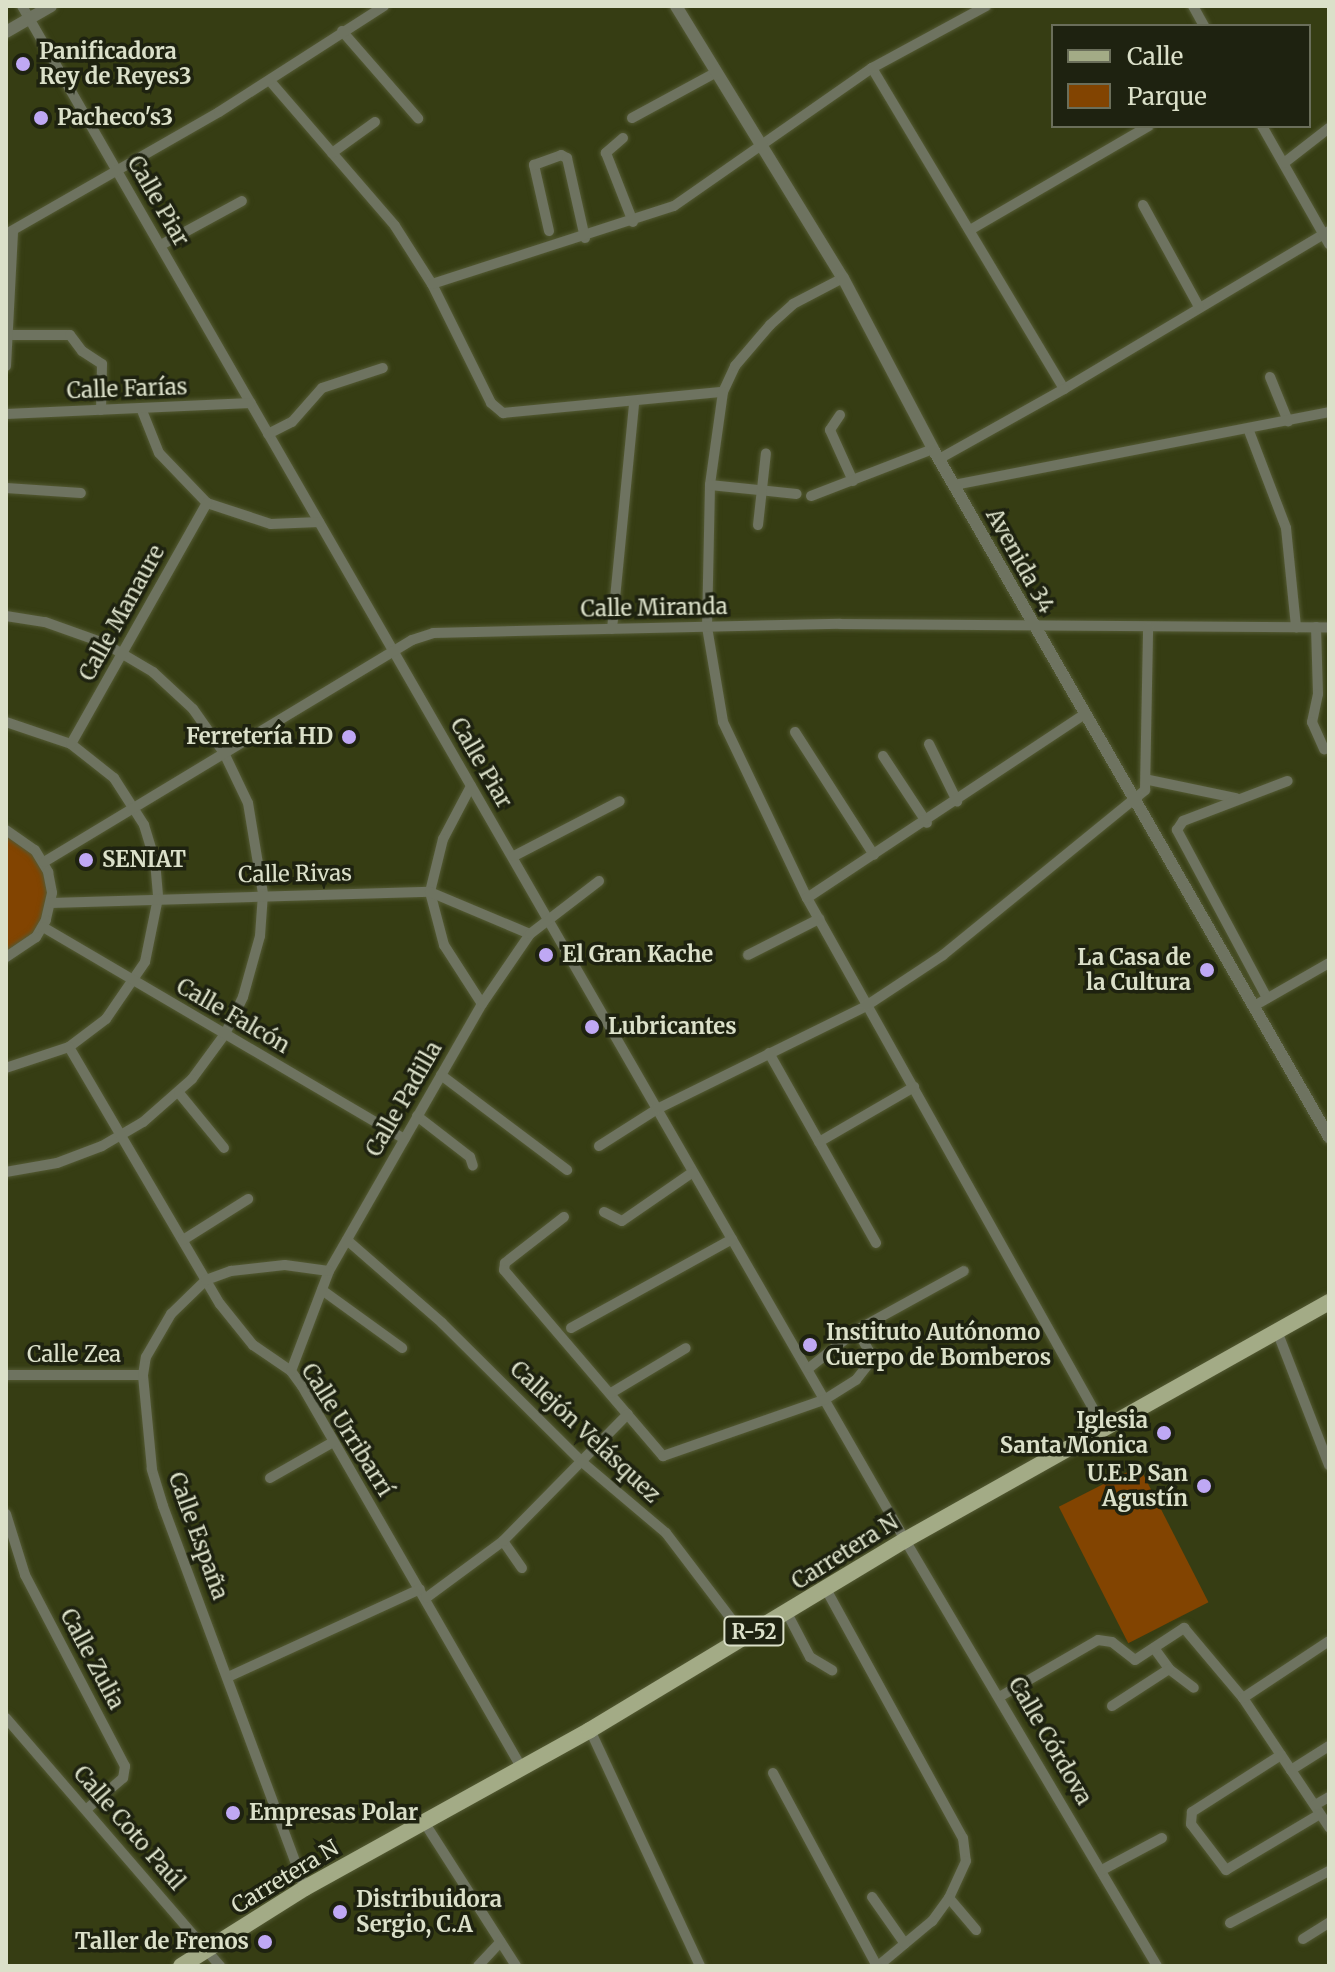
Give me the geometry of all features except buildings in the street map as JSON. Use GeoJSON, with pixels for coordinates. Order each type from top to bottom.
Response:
{"type":"FeatureCollection","features":[{"type":"Feature","properties":{"kind":"main road","name":"Carretera N"},"geometry":{"type":"LineString","coordinates":[[181,1966],[305,1888],[590,1730],[827,1591],[905,1540],[1329,1302]]}},
{"type":"Feature","properties":{"kind":"street","name":"Calle Piar"},"geometry":{"type":"LineString","coordinates":[[22,6],[471,786],[551,918],[905,1540]]}},
{"type":"Feature","properties":{"kind":"street"},"geometry":{"type":"LineString","coordinates":[[6,32],[51,6]]}},
{"type":"Feature","properties":{"kind":"street"},"geometry":{"type":"LineString","coordinates":[[6,366],[10,233],[270,81],[384,6]]}},
{"type":"Feature","properties":{"kind":"street","name":"Avenida 34"},"geometry":{"type":"LineString","coordinates":[[676,6],[713,74],[843,278],[936,454],[1035,629],[1329,1137]]}},
{"type":"Feature","properties":{"kind":"street"},"geometry":{"type":"LineString","coordinates":[[432,284],[585,238],[674,206],[757,143],[872,68],[986,6]]}},
{"type":"Feature","properties":{"kind":"street"},"geometry":{"type":"LineString","coordinates":[[1193,6],[1203,24]]}},
{"type":"Feature","properties":{"kind":"street"},"geometry":{"type":"LineString","coordinates":[[342,31],[418,118]]}},
{"type":"Feature","properties":{"kind":"street"},"geometry":{"type":"LineString","coordinates":[[872,68],[1064,389]]}},
{"type":"Feature","properties":{"kind":"street"},"geometry":{"type":"LineString","coordinates":[[632,118],[713,74]]}},
{"type":"Feature","properties":{"kind":"street"},"geometry":{"type":"LineString","coordinates":[[270,81],[395,226],[432,284],[497,411],[634,404],[723,392]]}},
{"type":"Feature","properties":{"kind":"street"},"geometry":{"type":"LineString","coordinates":[[332,153],[375,122]]}},
{"type":"Feature","properties":{"kind":"street"},"geometry":{"type":"LineString","coordinates":[[970,230],[1146,128]]}},
{"type":"Feature","properties":{"kind":"street"},"geometry":{"type":"LineString","coordinates":[[1263,128],[1326,232],[1329,244]]}},
{"type":"Feature","properties":{"kind":"street"},"geometry":{"type":"LineString","coordinates":[[1284,163],[1329,128]]}},
{"type":"Feature","properties":{"kind":"street"},"geometry":{"type":"LineString","coordinates":[[623,138],[606,153],[633,222]]}},
{"type":"Feature","properties":{"kind":"street"},"geometry":{"type":"LineString","coordinates":[[549,231],[534,165],[561,155],[567,158],[585,238]]}},
{"type":"Feature","properties":{"kind":"street"},"geometry":{"type":"LineString","coordinates":[[161,245],[242,201]]}},
{"type":"Feature","properties":{"kind":"street"},"geometry":{"type":"LineString","coordinates":[[1143,205],[1199,307]]}},
{"type":"Feature","properties":{"kind":"street"},"geometry":{"type":"LineString","coordinates":[[811,496],[936,454],[1064,389],[1326,232]]}},
{"type":"Feature","properties":{"kind":"street"},"geometry":{"type":"LineString","coordinates":[[843,278],[793,304],[770,325],[735,366],[723,392],[710,485],[707,627],[723,722],[807,898],[1104,1428]]}},
{"type":"Feature","properties":{"kind":"street"},"geometry":{"type":"LineString","coordinates":[[9,335],[70,335],[82,351],[102,364],[101,410]]}},
{"type":"Feature","properties":{"kind":"street"},"geometry":{"type":"LineString","coordinates":[[268,434],[292,422],[322,388],[383,368]]}},
{"type":"Feature","properties":{"kind":"street"},"geometry":{"type":"LineString","coordinates":[[1270,377],[1288,421]]}},
{"type":"Feature","properties":{"kind":"street","name":"Calle Farías"},"geometry":{"type":"LineString","coordinates":[[6,414],[251,403]]}},
{"type":"Feature","properties":{"kind":"street"},"geometry":{"type":"LineString","coordinates":[[612,629],[634,404]]}},
{"type":"Feature","properties":{"kind":"street"},"geometry":{"type":"LineString","coordinates":[[141,408],[159,453],[207,503],[252,521],[319,522]]}},
{"type":"Feature","properties":{"kind":"street"},"geometry":{"type":"LineString","coordinates":[[954,485],[1249,431],[1329,412]]}},
{"type":"Feature","properties":{"kind":"street"},"geometry":{"type":"LineString","coordinates":[[840,415],[830,430],[853,481]]}},
{"type":"Feature","properties":{"kind":"street"},"geometry":{"type":"LineString","coordinates":[[1249,431],[1286,528],[1296,627]]}},
{"type":"Feature","properties":{"kind":"street"},"geometry":{"type":"LineString","coordinates":[[758,525],[766,453]]}},
{"type":"Feature","properties":{"kind":"street"},"geometry":{"type":"LineString","coordinates":[[710,485],[797,494]]}},
{"type":"Feature","properties":{"kind":"street"},"geometry":{"type":"LineString","coordinates":[[6,488],[81,493]]}},
{"type":"Feature","properties":{"kind":"street","name":"Calle Manaure"},"geometry":{"type":"LineString","coordinates":[[71,744],[207,503]]}},
{"type":"Feature","properties":{"kind":"street"},"geometry":{"type":"LineString","coordinates":[[6,616],[65,627],[123,652],[180,696],[224,753],[253,821],[263,894],[250,977],[225,1034],[179,1093],[124,1135],[57,1163],[6,1172]]}},
{"type":"Feature","properties":{"kind":"street","name":"Calle Miranda"},"geometry":{"type":"LineString","coordinates":[[44,862],[394,651],[433,633],[707,627],[1329,627]]}},
{"type":"Feature","properties":{"kind":"street"},"geometry":{"type":"LineString","coordinates":[[599,1146],[657,1109],[866,1006],[943,955],[1135,799],[1149,780],[1148,627]]}},
{"type":"Feature","properties":{"kind":"street"},"geometry":{"type":"LineString","coordinates":[[1316,627],[1324,694],[1312,722],[1324,749]]}},
{"type":"Feature","properties":{"kind":"street"},"geometry":{"type":"LineString","coordinates":[[807,898],[927,823],[1085,714]]}},
{"type":"Feature","properties":{"kind":"street"},"geometry":{"type":"LineString","coordinates":[[6,722],[71,744],[107,772],[134,807],[150,842],[158,898],[152,941],[135,982],[106,1019],[69,1047],[6,1068]]}},
{"type":"Feature","properties":{"kind":"street"},"geometry":{"type":"LineString","coordinates":[[795,732],[874,855]]}},
{"type":"Feature","properties":{"kind":"street"},"geometry":{"type":"LineString","coordinates":[[929,744],[957,801]]}},
{"type":"Feature","properties":{"kind":"street"},"geometry":{"type":"LineString","coordinates":[[883,756],[927,823]]}},
{"type":"Feature","properties":{"kind":"street"},"geometry":{"type":"LineString","coordinates":[[1149,780],[1238,798]]}},
{"type":"Feature","properties":{"kind":"street"},"geometry":{"type":"LineString","coordinates":[[1267,998],[1177,830],[1183,821],[1288,781]]}},
{"type":"Feature","properties":{"kind":"street"},"geometry":{"type":"LineString","coordinates":[[471,786],[443,839],[430,892],[449,955],[482,1004]]}},
{"type":"Feature","properties":{"kind":"street"},"geometry":{"type":"LineString","coordinates":[[514,856],[620,801]]}},
{"type":"Feature","properties":{"kind":"street"},"geometry":{"type":"LineString","coordinates":[[6,830],[25,840],[44,862],[51,903],[43,927],[28,945],[6,957]]}},
{"type":"Feature","properties":{"kind":"street","name":"Calle Padilla"},"geometry":{"type":"LineString","coordinates":[[291,1371],[329,1271],[482,1004],[530,934],[599,881]]}},
{"type":"Feature","properties":{"kind":"street","name":"Calle Rivas"},"geometry":{"type":"LineString","coordinates":[[51,903],[263,894],[430,892],[530,934]]}},
{"type":"Feature","properties":{"kind":"street"},"geometry":{"type":"LineString","coordinates":[[748,955],[819,919]]}},
{"type":"Feature","properties":{"kind":"street","name":"Calle Falcón"},"geometry":{"type":"LineString","coordinates":[[43,927],[404,1139]]}},
{"type":"Feature","properties":{"kind":"street"},"geometry":{"type":"LineString","coordinates":[[1254,1006],[1329,963]]}},
{"type":"Feature","properties":{"kind":"street","name":"Calle Urribarrí"},"geometry":{"type":"LineString","coordinates":[[69,1047],[124,1135],[206,1280],[253,1345],[291,1371],[522,1768]]}},
{"type":"Feature","properties":{"kind":"street"},"geometry":{"type":"LineString","coordinates":[[769,1053],[876,1243]]}},
{"type":"Feature","properties":{"kind":"street"},"geometry":{"type":"LineString","coordinates":[[441,1075],[567,1170]]}},
{"type":"Feature","properties":{"kind":"street"},"geometry":{"type":"LineString","coordinates":[[819,1142],[914,1087]]}},
{"type":"Feature","properties":{"kind":"street"},"geometry":{"type":"LineString","coordinates":[[179,1093],[224,1148]]}},
{"type":"Feature","properties":{"kind":"street"},"geometry":{"type":"LineString","coordinates":[[417,1116],[470,1157],[473,1166]]}},
{"type":"Feature","properties":{"kind":"street"},"geometry":{"type":"LineString","coordinates":[[604,1212],[622,1221],[693,1172]]}},
{"type":"Feature","properties":{"kind":"street"},"geometry":{"type":"LineString","coordinates":[[183,1240],[248,1199]]}},
{"type":"Feature","properties":{"kind":"street"},"geometry":{"type":"LineString","coordinates":[[564,1217],[505,1263],[504,1270],[611,1393],[655,1449],[673,1456],[824,1400],[873,1363],[857,1330]]}},
{"type":"Feature","properties":{"kind":"street"},"geometry":{"type":"LineString","coordinates":[[571,1328],[732,1239]]}},
{"type":"Feature","properties":{"kind":"street","name":"Callejón Velásquez"},"geometry":{"type":"LineString","coordinates":[[347,1240],[442,1323],[582,1462],[666,1533],[745,1637]]}},
{"type":"Feature","properties":{"kind":"street","name":"Calle España"},"geometry":{"type":"LineString","coordinates":[[305,1888],[152,1469],[143,1375],[146,1357],[171,1314],[206,1280],[231,1271],[285,1265],[329,1271]]}},
{"type":"Feature","properties":{"kind":"street"},"geometry":{"type":"LineString","coordinates":[[809,1368],[857,1330],[964,1271]]}},
{"type":"Feature","properties":{"kind":"street"},"geometry":{"type":"LineString","coordinates":[[322,1290],[402,1348]]}},
{"type":"Feature","properties":{"kind":"street"},"geometry":{"type":"LineString","coordinates":[[1277,1331],[1329,1465]]}},
{"type":"Feature","properties":{"kind":"street"},"geometry":{"type":"LineString","coordinates":[[611,1393],[686,1348]]}},
{"type":"Feature","properties":{"kind":"street","name":"Calle Zea"},"geometry":{"type":"LineString","coordinates":[[6,1375],[143,1375]]}},
{"type":"Feature","properties":{"kind":"street"},"geometry":{"type":"LineString","coordinates":[[228,1677],[423,1594],[503,1541],[628,1414]]}},
{"type":"Feature","properties":{"kind":"street"},"geometry":{"type":"LineString","coordinates":[[270,1478],[333,1442]]}},
{"type":"Feature","properties":{"kind":"street","name":"Calle Zulia"},"geometry":{"type":"LineString","coordinates":[[6,1514],[25,1575],[125,1766],[123,1778],[87,1809]]}},
{"type":"Feature","properties":{"kind":"street","name":"Calle Córdova"},"geometry":{"type":"LineString","coordinates":[[905,1540],[1001,1696],[1157,1966]]}},
{"type":"Feature","properties":{"kind":"street"},"geometry":{"type":"LineString","coordinates":[[503,1541],[522,1568]]}},
{"type":"Feature","properties":{"kind":"street"},"geometry":{"type":"LineString","coordinates":[[773,1773],[878,1966],[905,1944],[949,1898],[966,1861],[963,1838],[827,1591]]}},
{"type":"Feature","properties":{"kind":"street"},"geometry":{"type":"LineString","coordinates":[[787,1613],[810,1657],[832,1670]]}},
{"type":"Feature","properties":{"kind":"street"},"geometry":{"type":"LineString","coordinates":[[1001,1696],[1098,1640],[1112,1642],[1129,1660],[1154,1648],[1178,1630],[1191,1630],[1243,1698],[1329,1827]]}},
{"type":"Feature","properties":{"kind":"street"},"geometry":{"type":"LineString","coordinates":[[1243,1698],[1329,1641]]}},
{"type":"Feature","properties":{"kind":"street"},"geometry":{"type":"LineString","coordinates":[[1154,1648],[1169,1669],[1194,1688]]}},
{"type":"Feature","properties":{"kind":"street"},"geometry":{"type":"LineString","coordinates":[[1112,1706],[1169,1669]]}},
{"type":"Feature","properties":{"kind":"street","name":"Calle Coto Paúl"},"geometry":{"type":"LineString","coordinates":[[6,1718],[220,1966]]}},
{"type":"Feature","properties":{"kind":"street"},"geometry":{"type":"LineString","coordinates":[[590,1730],[700,1966]]}},
{"type":"Feature","properties":{"kind":"street"},"geometry":{"type":"LineString","coordinates":[[1291,1770],[1329,1746]]}},
{"type":"Feature","properties":{"kind":"street"},"geometry":{"type":"LineString","coordinates":[[1281,1755],[1192,1812],[1191,1824],[1226,1870],[1318,1810],[1329,1797]]}},
{"type":"Feature","properties":{"kind":"street"},"geometry":{"type":"LineString","coordinates":[[424,1822],[516,1966]]}},
{"type":"Feature","properties":{"kind":"street"},"geometry":{"type":"LineString","coordinates":[[1102,1870],[1162,1838]]}},
{"type":"Feature","properties":{"kind":"street"},"geometry":{"type":"LineString","coordinates":[[1230,1923],[1329,1871]]}},
{"type":"Feature","properties":{"kind":"street"},"geometry":{"type":"LineString","coordinates":[[872,1897],[905,1944]]}},
{"type":"Feature","properties":{"kind":"street"},"geometry":{"type":"LineString","coordinates":[[949,1898],[976,1930]]}},
{"type":"Feature","properties":{"kind":"street"},"geometry":{"type":"LineString","coordinates":[[1303,1939],[1329,1923]]}},
{"type":"Feature","properties":{"kind":"street"},"geometry":{"type":"LineString","coordinates":[[478,1966],[500,1942]]}},
{"type":"Feature","properties":{"kind":"green space"},"geometry":{"type":"Polygon","coordinates":[[[6,830],[25,840],[51,882],[43,927],[6,957],[6,830]]]}},
{"type":"Feature","properties":{"kind":"green space"},"geometry":{"type":"Polygon","coordinates":[[[1139,1466],[1208,1602],[1128,1643],[1059,1507],[1139,1466]]]}},
{"type":"Feature","properties":{"kind":"place","name":"Panificadora Rey de Reyes3"},"geometry":{"type":"Point","coordinates":[23,64]}},
{"type":"Feature","properties":{"kind":"place","name":"Pacheco's3"},"geometry":{"type":"Point","coordinates":[41,118]}},
{"type":"Feature","properties":{"kind":"place","name":"Ferretería HD"},"geometry":{"type":"Point","coordinates":[349,737]}},
{"type":"Feature","properties":{"kind":"place","name":"SENIAT"},"geometry":{"type":"Point","coordinates":[86,860]}},
{"type":"Feature","properties":{"kind":"place","name":"El Gran Kache"},"geometry":{"type":"Point","coordinates":[546,955]}},
{"type":"Feature","properties":{"kind":"place","name":"La Casa de la Cultura"},"geometry":{"type":"Point","coordinates":[1207,970]}},
{"type":"Feature","properties":{"kind":"place","name":"Lubricantes"},"geometry":{"type":"Point","coordinates":[592,1027]}},
{"type":"Feature","properties":{"kind":"place","name":"Instituto Autónomo Cuerpo de Bomberos"},"geometry":{"type":"Point","coordinates":[810,1345]}},
{"type":"Feature","properties":{"kind":"place","name":"Iglesia Santa Monica"},"geometry":{"type":"Point","coordinates":[1164,1433]}},
{"type":"Feature","properties":{"kind":"place","name":"U.E.P San Agustín"},"geometry":{"type":"Point","coordinates":[1204,1486]}},
{"type":"Feature","properties":{"kind":"place","name":"Empresas Polar"},"geometry":{"type":"Point","coordinates":[233,1813]}},
{"type":"Feature","properties":{"kind":"place","name":"Distribuidora Sergio, C.A"},"geometry":{"type":"Point","coordinates":[340,1912]}},
{"type":"Feature","properties":{"kind":"place","name":"Taller de Frenos"},"geometry":{"type":"Point","coordinates":[265,1942]}}]}
